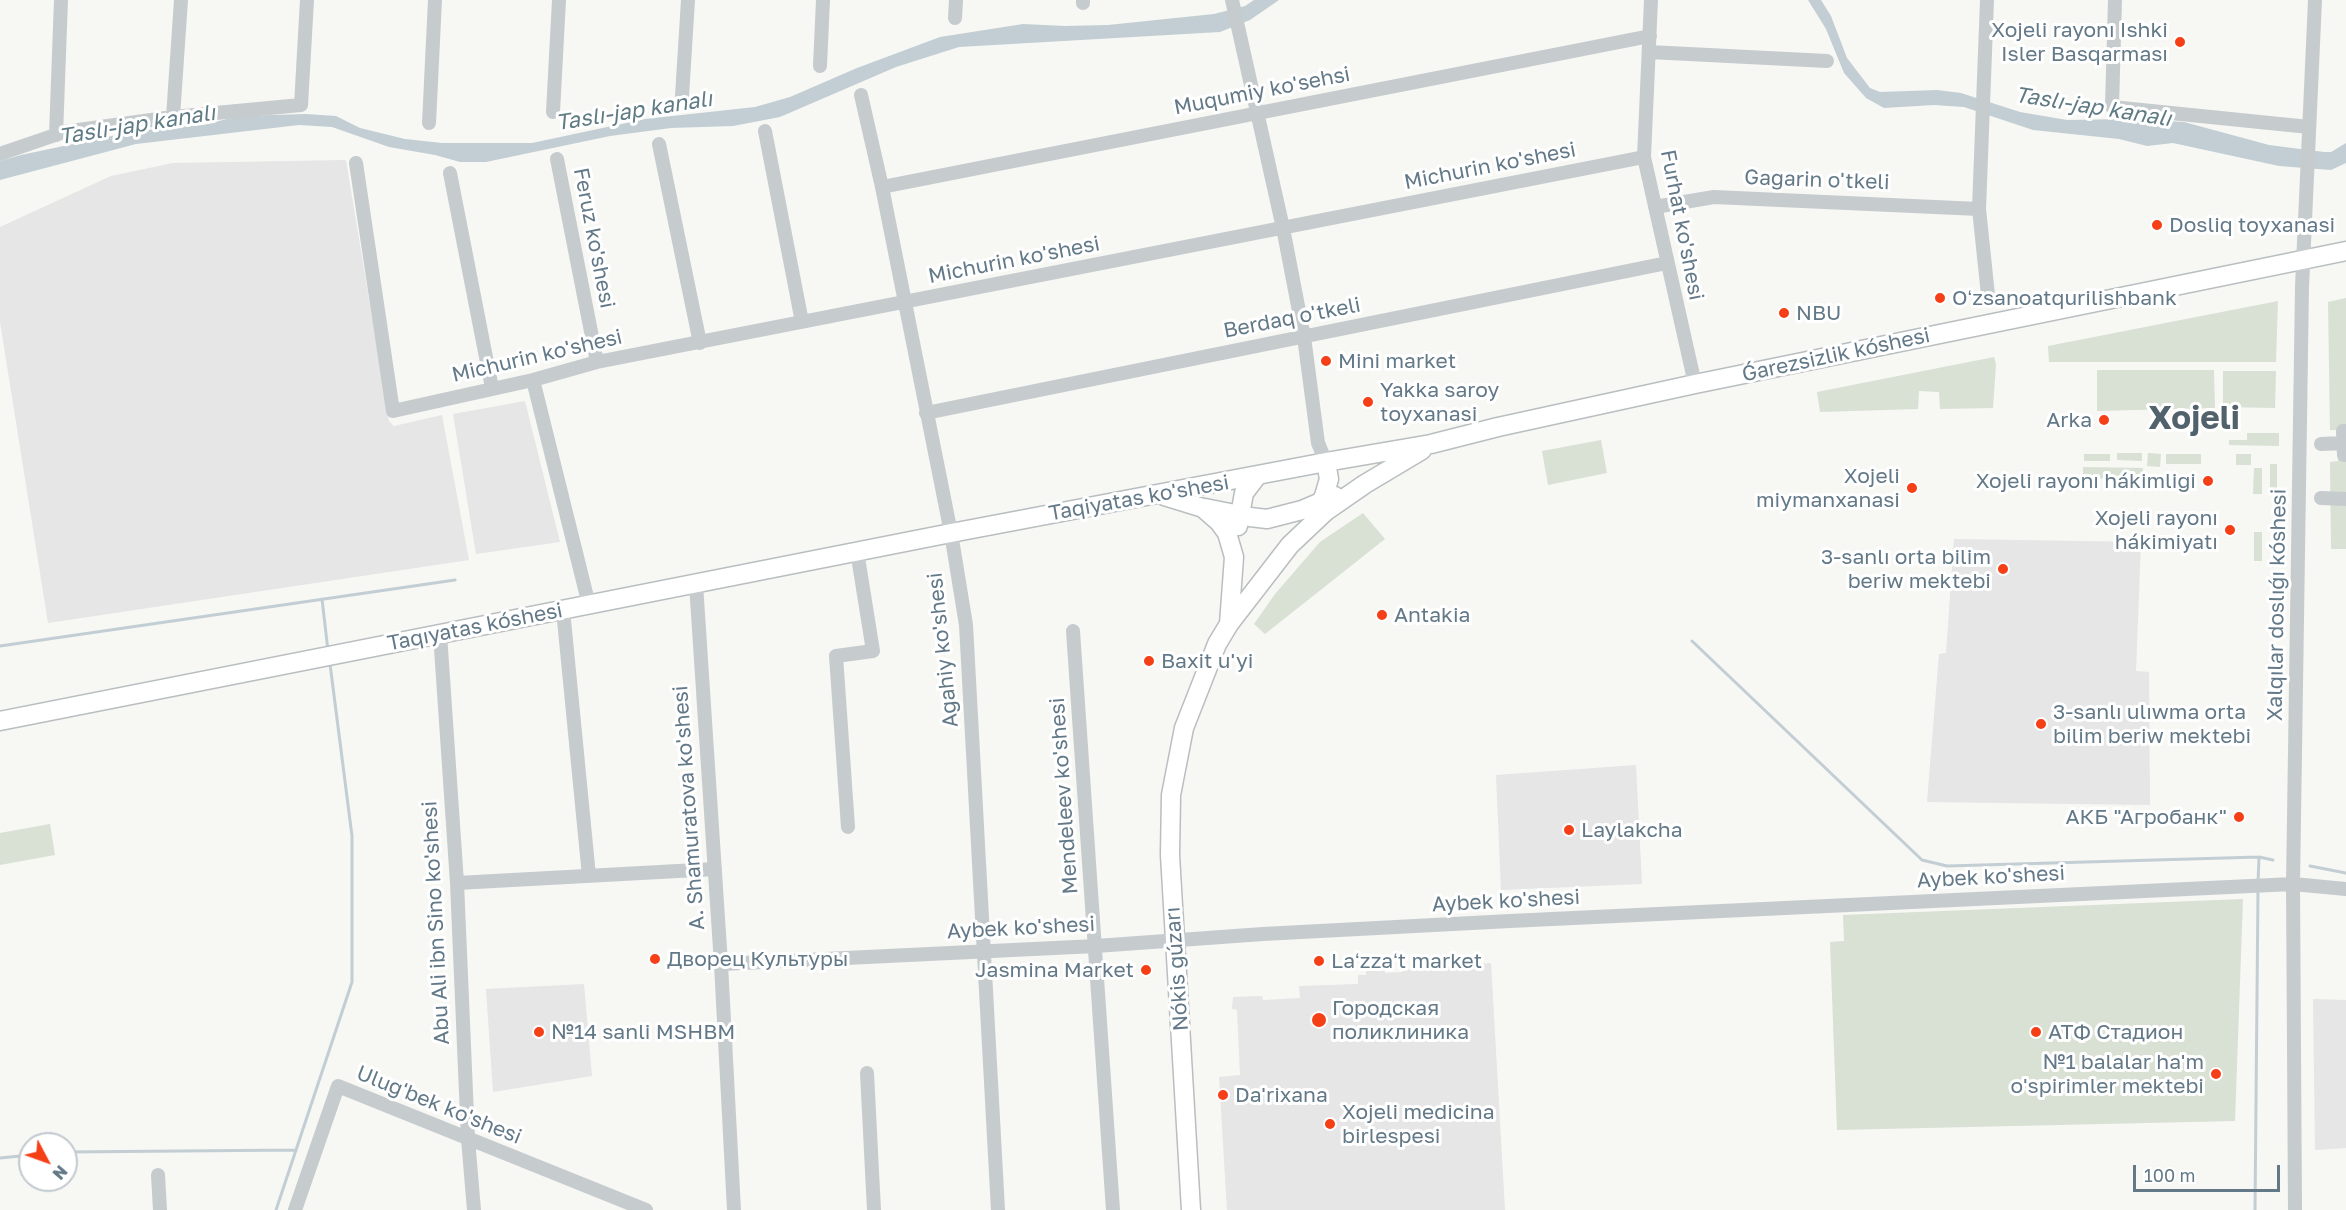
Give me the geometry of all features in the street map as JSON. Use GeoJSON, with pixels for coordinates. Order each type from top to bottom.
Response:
{"type":"FeatureCollection","features":[{"type":"Feature","properties":{"kind":"main road","name":"Ǵarezsizlik kóshesi"},"geometry":{"type":"LineString","coordinates":[[1326,462],[1431,444],[1695,384],[2346,251]]}},
{"type":"Feature","properties":{"kind":"main road"},"geometry":{"type":"LineString","coordinates":[[1300,536],[1326,511],[1431,444]]}},
{"type":"Feature","properties":{"kind":"main road","name":"Taqiyatas ko'shesi"},"geometry":{"type":"LineString","coordinates":[[951,533],[1326,462]]}},
{"type":"Feature","properties":{"kind":"main road"},"geometry":{"type":"LineString","coordinates":[[1300,536],[1320,503],[1329,479],[1326,462]]}},
{"type":"Feature","properties":{"kind":"main road"},"geometry":{"type":"LineString","coordinates":[[1229,624],[1234,557],[1244,493],[1257,476]]}},
{"type":"Feature","properties":{"kind":"main road"},"geometry":{"type":"LineString","coordinates":[[1157,494],[1203,507],[1267,519],[1302,510],[1365,484]]}},
{"type":"Feature","properties":{"kind":"main road"},"geometry":{"type":"LineString","coordinates":[[1203,507],[1227,533],[1234,557]]}},
{"type":"Feature","properties":{"kind":"main road","name":"Taqıyatas kóshesi"},"geometry":{"type":"LineString","coordinates":[[0,721],[951,533]]}},
{"type":"Feature","properties":{"kind":"main road","name":"Nókis gúzarı"},"geometry":{"type":"LineString","coordinates":[[1191,1210],[1174,940],[1170,855],[1171,795],[1184,729],[1217,644],[1229,624],[1290,545],[1300,536]]}},
{"type":"Feature","properties":{"kind":"street"},"geometry":{"type":"LineString","coordinates":[[56,135],[61,0]]}},
{"type":"Feature","properties":{"kind":"street"},"geometry":{"type":"LineString","coordinates":[[173,117],[181,0]]}},
{"type":"Feature","properties":{"kind":"street"},"geometry":{"type":"LineString","coordinates":[[0,154],[56,135],[173,117],[301,105],[307,0]]}},
{"type":"Feature","properties":{"kind":"street"},"geometry":{"type":"LineString","coordinates":[[429,123],[435,0]]}},
{"type":"Feature","properties":{"kind":"street"},"geometry":{"type":"LineString","coordinates":[[553,112],[559,0]]}},
{"type":"Feature","properties":{"kind":"street"},"geometry":{"type":"LineString","coordinates":[[682,96],[688,0]]}},
{"type":"Feature","properties":{"kind":"street"},"geometry":{"type":"LineString","coordinates":[[820,66],[823,0]]}},
{"type":"Feature","properties":{"kind":"street"},"geometry":{"type":"LineString","coordinates":[[955,18],[956,0]]}},
{"type":"Feature","properties":{"kind":"street"},"geometry":{"type":"LineString","coordinates":[[1232,0],[1283,228],[1304,337],[1318,443],[1326,462]]}},
{"type":"Feature","properties":{"kind":"street","name":"Furhat ko'shesi"},"geometry":{"type":"LineString","coordinates":[[1651,0],[1644,157],[1695,384]]}},
{"type":"Feature","properties":{"kind":"street"},"geometry":{"type":"LineString","coordinates":[[1987,0],[1979,209],[1988,295]]}},
{"type":"Feature","properties":{"kind":"street"},"geometry":{"type":"LineString","coordinates":[[2115,0],[2112,107],[2309,127]]}},
{"type":"Feature","properties":{"kind":"street","name":"Xalqılar doslıǵı kóshesi"},"geometry":{"type":"LineString","coordinates":[[2295,1210],[2293,884],[2304,259],[2315,0]]}},
{"type":"Feature","properties":{"kind":"street","name":"Muqumiy ko'sehsi"},"geometry":{"type":"LineString","coordinates":[[882,187],[1650,36]]}},
{"type":"Feature","properties":{"kind":"street"},"geometry":{"type":"LineString","coordinates":[[1649,52],[1827,61]]}},
{"type":"Feature","properties":{"kind":"street","name":"Agahiy ko'shesi"},"geometry":{"type":"LineString","coordinates":[[861,95],[882,187],[951,533],[966,625],[998,1210]]}},
{"type":"Feature","properties":{"kind":"street"},"geometry":{"type":"LineString","coordinates":[[765,131],[802,322]]}},
{"type":"Feature","properties":{"kind":"street"},"geometry":{"type":"LineString","coordinates":[[659,144],[700,343]]}},
{"type":"Feature","properties":{"kind":"street","name":"Michurin ko'shesi"},"geometry":{"type":"LineString","coordinates":[[356,163],[393,411],[533,380],[597,362],[1644,157]]}},
{"type":"Feature","properties":{"kind":"street","name":"Feruz ko'shesi"},"geometry":{"type":"LineString","coordinates":[[557,159],[597,362]]}},
{"type":"Feature","properties":{"kind":"street"},"geometry":{"type":"LineString","coordinates":[[450,173],[492,388]]}},
{"type":"Feature","properties":{"kind":"street","name":"Gagarin o'tkeli"},"geometry":{"type":"LineString","coordinates":[[1655,207],[1714,197],[1979,209]]}},
{"type":"Feature","properties":{"kind":"street","name":"Berdaq o'tkeli"},"geometry":{"type":"LineString","coordinates":[[926,413],[1667,263]]}},
{"type":"Feature","properties":{"kind":"street"},"geometry":{"type":"LineString","coordinates":[[533,380],[588,605]]}},
{"type":"Feature","properties":{"kind":"street"},"geometry":{"type":"LineString","coordinates":[[2321,444],[2345,443]]}},
{"type":"Feature","properties":{"kind":"street"},"geometry":{"type":"LineString","coordinates":[[2321,498],[2346,499]]}},
{"type":"Feature","properties":{"kind":"street"},"geometry":{"type":"LineString","coordinates":[[848,827],[836,656],[873,651],[857,551]]}},
{"type":"Feature","properties":{"kind":"street","name":"A. Shamuratova ko'shesi"},"geometry":{"type":"LineString","coordinates":[[696,584],[721,964],[734,1210]]}},
{"type":"Feature","properties":{"kind":"street"},"geometry":{"type":"LineString","coordinates":[[563,610],[589,876]]}},
{"type":"Feature","properties":{"kind":"street","name":"Mendeleev ko'shesi"},"geometry":{"type":"LineString","coordinates":[[1073,631],[1113,1210]]}},
{"type":"Feature","properties":{"kind":"street","name":"Abu Ali ibn Sino ko'shesi"},"geometry":{"type":"LineString","coordinates":[[440,634],[457,883],[468,1139],[474,1210]]}},
{"type":"Feature","properties":{"kind":"street"},"geometry":{"type":"LineString","coordinates":[[457,883],[714,869]]}},
{"type":"Feature","properties":{"kind":"street","name":"Aybek ko'shesi"},"geometry":{"type":"LineString","coordinates":[[721,964],[1096,946],[1533,920],[2293,884],[2346,889]]}},
{"type":"Feature","properties":{"kind":"street"},"geometry":{"type":"LineString","coordinates":[[867,1073],[874,1210]]}},
{"type":"Feature","properties":{"kind":"street","name":"Ulug'bek ko'shesi"},"geometry":{"type":"LineString","coordinates":[[295,1210],[338,1086],[646,1210]]}},
{"type":"Feature","properties":{"kind":"street"},"geometry":{"type":"LineString","coordinates":[[158,1175],[160,1210]]}},
{"type":"Feature","properties":{"kind":"shaded area"},"geometry":{"type":"Polygon","coordinates":[[[1254,0],[1279,0],[1250,20],[1220,32],[959,47],[896,67],[780,117],[733,126],[671,128],[610,136],[486,162],[460,162],[389,147],[332,127],[299,125],[136,144],[0,180],[0,161],[21,155],[106,137],[155,129],[204,125],[238,116],[306,114],[336,116],[360,128],[405,139],[442,143],[532,143],[645,119],[755,107],[790,97],[857,68],[940,37],[1023,24],[1108,25],[1214,14],[1245,6],[1254,0]]]}},
{"type":"Feature","properties":{"kind":"shaded area"},"geometry":{"type":"Polygon","coordinates":[[[1808,0],[1821,0],[1831,16],[1847,58],[1870,88],[1880,92],[1937,90],[1961,93],[2020,112],[2067,120],[2128,119],[2184,122],[2269,145],[2324,152],[2331,152],[2346,143],[2346,163],[2331,170],[2279,166],[2173,143],[2147,146],[2119,139],[2033,130],[1964,107],[1934,105],[1884,108],[1866,98],[1844,73],[1826,29],[1808,0]]]}},
{"type":"Feature","properties":{"kind":"shaded area"},"geometry":{"type":"Polygon","coordinates":[[[346,160],[389,421],[394,426],[442,415],[469,560],[48,623],[0,322],[0,227],[111,176],[173,163],[346,160]]]}},
{"type":"Feature","properties":{"kind":"shaded area"},"geometry":{"type":"Polygon","coordinates":[[[2346,298],[2346,549],[2331,549],[2330,462],[2338,461],[2337,430],[2330,430],[2328,302],[2346,298]]]}},
{"type":"Feature","properties":{"kind":"shaded area"},"geometry":{"type":"Polygon","coordinates":[[[2278,301],[2276,362],[2049,362],[2048,346],[2278,301]]]}},
{"type":"Feature","properties":{"kind":"shaded area"},"geometry":{"type":"Polygon","coordinates":[[[1994,357],[1996,364],[1993,408],[1940,409],[1939,392],[1919,391],[1918,409],[1820,412],[1817,392],[1994,357]]]}},
{"type":"Feature","properties":{"kind":"shaded area"},"geometry":{"type":"Polygon","coordinates":[[[2097,370],[2214,370],[2215,408],[2097,411],[2097,370]]]}},
{"type":"Feature","properties":{"kind":"shaded area"},"geometry":{"type":"Polygon","coordinates":[[[2223,371],[2276,371],[2275,408],[2223,407],[2223,371]]]}},
{"type":"Feature","properties":{"kind":"shaded area"},"geometry":{"type":"Polygon","coordinates":[[[525,401],[560,542],[476,554],[453,414],[525,401]]]}},
{"type":"Feature","properties":{"kind":"shaded area"},"geometry":{"type":"Polygon","coordinates":[[[2247,433],[2279,433],[2279,446],[2229,445],[2229,440],[2247,440],[2247,433]]]}},
{"type":"Feature","properties":{"kind":"shaded area"},"geometry":{"type":"Polygon","coordinates":[[[1601,440],[1607,473],[1548,485],[1542,451],[1601,440]]]}},
{"type":"Feature","properties":{"kind":"shaded area"},"geometry":{"type":"Polygon","coordinates":[[[2117,453],[2142,453],[2142,461],[2117,460],[2117,453]]]}},
{"type":"Feature","properties":{"kind":"shaded area"},"geometry":{"type":"Polygon","coordinates":[[[2148,453],[2161,454],[2160,467],[2147,466],[2148,453]]]}},
{"type":"Feature","properties":{"kind":"shaded area"},"geometry":{"type":"Polygon","coordinates":[[[2084,454],[2110,454],[2110,461],[2084,461],[2084,454]]]}},
{"type":"Feature","properties":{"kind":"shaded area"},"geometry":{"type":"Polygon","coordinates":[[[2166,454],[2201,454],[2201,464],[2166,464],[2166,454]]]}},
{"type":"Feature","properties":{"kind":"shaded area"},"geometry":{"type":"Polygon","coordinates":[[[2236,454],[2251,454],[2251,465],[2236,465],[2236,454]]]}},
{"type":"Feature","properties":{"kind":"shaded area"},"geometry":{"type":"Polygon","coordinates":[[[2270,464],[2277,464],[2277,492],[2270,492],[2270,464]]]}},
{"type":"Feature","properties":{"kind":"shaded area"},"geometry":{"type":"Polygon","coordinates":[[[2083,467],[2143,468],[2142,479],[2083,478],[2083,467]]]}},
{"type":"Feature","properties":{"kind":"shaded area"},"geometry":{"type":"Polygon","coordinates":[[[2254,468],[2262,468],[2262,494],[2253,494],[2254,468]]]}},
{"type":"Feature","properties":{"kind":"shaded area"},"geometry":{"type":"Polygon","coordinates":[[[1363,513],[1385,539],[1265,634],[1254,624],[1275,594],[1320,542],[1363,513]]]}},
{"type":"Feature","properties":{"kind":"shaded area"},"geometry":{"type":"Polygon","coordinates":[[[2254,532],[2262,532],[2262,561],[2254,561],[2254,532]]]}},
{"type":"Feature","properties":{"kind":"shaded area","name":"3-sanlı ulıwma orta bilim beriw mektebi"},"geometry":{"type":"Polygon","coordinates":[[[1954,539],[2141,542],[2136,671],[2149,672],[2150,805],[1927,802],[1939,654],[1946,653],[1954,539]]]}},
{"type":"Feature","properties":{"kind":"shaded area","name":"Laylakcha"},"geometry":{"type":"Polygon","coordinates":[[[1636,765],[1642,884],[1501,890],[1496,775],[1636,765]]]}},
{"type":"Feature","properties":{"kind":"shaded area"},"geometry":{"type":"Polygon","coordinates":[[[50,824],[55,855],[0,865],[0,833],[50,824]]]}},
{"type":"Feature","properties":{"kind":"shaded area","name":"АТФ Стадион"},"geometry":{"type":"Polygon","coordinates":[[[2243,899],[2235,1121],[1837,1130],[1830,942],[1844,941],[1843,915],[2243,899]]]}},
{"type":"Feature","properties":{"kind":"shaded area"},"geometry":{"type":"Polygon","coordinates":[[[1491,963],[1505,1210],[1227,1210],[1219,1077],[1240,1075],[1237,1010],[1232,1009],[1233,997],[1262,996],[1263,1000],[1300,998],[1299,986],[1358,984],[1358,975],[1366,975],[1366,969],[1385,968],[1385,973],[1491,963]]]}},
{"type":"Feature","properties":{"kind":"shaded area","name":"№14 sanli MSHBM"},"geometry":{"type":"Polygon","coordinates":[[[584,984],[592,1076],[493,1092],[486,989],[584,984]]]}},
{"type":"Feature","properties":{"kind":"shaded area"},"geometry":{"type":"Polygon","coordinates":[[[2313,999],[2346,1000],[2346,1148],[2315,1150],[2313,999]]]}},
{"type":"Feature","properties":{"kind":"waterway"},"geometry":{"type":"LineString","coordinates":[[0,646],[455,580]]}},
{"type":"Feature","properties":{"kind":"waterway"},"geometry":{"type":"LineString","coordinates":[[322,599],[328,651]]}},
{"type":"Feature","properties":{"kind":"waterway"},"geometry":{"type":"LineString","coordinates":[[1692,641],[1922,860],[1947,866],[2259,857],[2273,860]]}},
{"type":"Feature","properties":{"kind":"waterway"},"geometry":{"type":"LineString","coordinates":[[276,1210],[352,982],[352,836],[330,664]]}},
{"type":"Feature","properties":{"kind":"waterway"},"geometry":{"type":"LineString","coordinates":[[2258,883],[2259,857]]}},
{"type":"Feature","properties":{"kind":"waterway"},"geometry":{"type":"LineString","coordinates":[[2310,866],[2346,873]]}},
{"type":"Feature","properties":{"kind":"waterway"},"geometry":{"type":"LineString","coordinates":[[2255,1210],[2258,889]]}},
{"type":"Feature","properties":{"kind":"waterway"},"geometry":{"type":"LineString","coordinates":[[78,1152],[296,1150]]}},
{"type":"Feature","properties":{"kind":"waterway"},"geometry":{"type":"LineString","coordinates":[[0,1158],[18,1156]]}},
{"type":"Feature","properties":{"kind":"place","name":"Xojeli rayonı Ishki Isler Basqarması"},"geometry":{"type":"Point","coordinates":[2180,42]}},
{"type":"Feature","properties":{"kind":"place","name":"Dosliq toyxanasi"},"geometry":{"type":"Point","coordinates":[2157,225]}},
{"type":"Feature","properties":{"kind":"place","name":"Oʻzsanoatqurilishbank"},"geometry":{"type":"Point","coordinates":[1940,298]}},
{"type":"Feature","properties":{"kind":"place","name":"NBU"},"geometry":{"type":"Point","coordinates":[1784,313]}},
{"type":"Feature","properties":{"kind":"place","name":"Mini market"},"geometry":{"type":"Point","coordinates":[1326,361]}},
{"type":"Feature","properties":{"kind":"place","name":"Yakka saroy toyxanasi"},"geometry":{"type":"Point","coordinates":[1368,402]}},
{"type":"Feature","properties":{"kind":"place","name":"Arka"},"geometry":{"type":"Point","coordinates":[2104,420]}},
{"type":"Feature","properties":{"kind":"place","name":"Xojeli rayonı hákimligi"},"geometry":{"type":"Point","coordinates":[2208,481]}},
{"type":"Feature","properties":{"kind":"place","name":"Xojeli miymanxanasi"},"geometry":{"type":"Point","coordinates":[1912,488]}},
{"type":"Feature","properties":{"kind":"place","name":"Xojeli rayonı hákimiyatı"},"geometry":{"type":"Point","coordinates":[2230,530]}},
{"type":"Feature","properties":{"kind":"place","name":"3-sanlı orta bilim beriw mektebi"},"geometry":{"type":"Point","coordinates":[2003,569]}},
{"type":"Feature","properties":{"kind":"place","name":"Antakia"},"geometry":{"type":"Point","coordinates":[1382,615]}},
{"type":"Feature","properties":{"kind":"place","name":"Baxit u'yi"},"geometry":{"type":"Point","coordinates":[1149,661]}},
{"type":"Feature","properties":{"kind":"place","name":"3-sanlı ulıwma orta bilim beriw mektebi"},"geometry":{"type":"Point","coordinates":[2041,724]}},
{"type":"Feature","properties":{"kind":"place","name":"АКБ \"Агробанк\""},"geometry":{"type":"Point","coordinates":[2239,817]}},
{"type":"Feature","properties":{"kind":"place","name":"Laylakcha"},"geometry":{"type":"Point","coordinates":[1569,830]}},
{"type":"Feature","properties":{"kind":"place","name":"Дворец Культуры"},"geometry":{"type":"Point","coordinates":[655,959]}},
{"type":"Feature","properties":{"kind":"place","name":"Laʻzzaʻt market"},"geometry":{"type":"Point","coordinates":[1319,961]}},
{"type":"Feature","properties":{"kind":"place","name":"Jasmina Market"},"geometry":{"type":"Point","coordinates":[1146,970]}},
{"type":"Feature","properties":{"kind":"place","name":"Городская поликлиника"},"geometry":{"type":"Point","coordinates":[1319,1020]}},
{"type":"Feature","properties":{"kind":"place","name":"№14 sanli MSHBM"},"geometry":{"type":"Point","coordinates":[539,1032]}},
{"type":"Feature","properties":{"kind":"place","name":"АТФ Стадион"},"geometry":{"type":"Point","coordinates":[2036,1032]}},
{"type":"Feature","properties":{"kind":"place","name":"№1 balalar ha'm o'spirimler mektebi"},"geometry":{"type":"Point","coordinates":[2216,1074]}},
{"type":"Feature","properties":{"kind":"place","name":"Da'rixana"},"geometry":{"type":"Point","coordinates":[1223,1095]}},
{"type":"Feature","properties":{"kind":"place","name":"Xojeli medicina birlespesi"},"geometry":{"type":"Point","coordinates":[1330,1124]}},
{"type":"Feature","properties":{"kind":"district","name":"Xojeli"},"geometry":{"type":"Point","coordinates":[2194,419]}},
{"type":"Feature","properties":{"kind":"water label","name":"Taslı-jap kanalı"},"geometry":{"type":"Point","coordinates":[2093,107]}},
{"type":"Feature","properties":{"kind":"water label","name":"Taslı-jap kanalı"},"geometry":{"type":"Point","coordinates":[634,111]}},
{"type":"Feature","properties":{"kind":"water label","name":"Taslı-jap kanalı"},"geometry":{"type":"Point","coordinates":[137,125]}}]}
